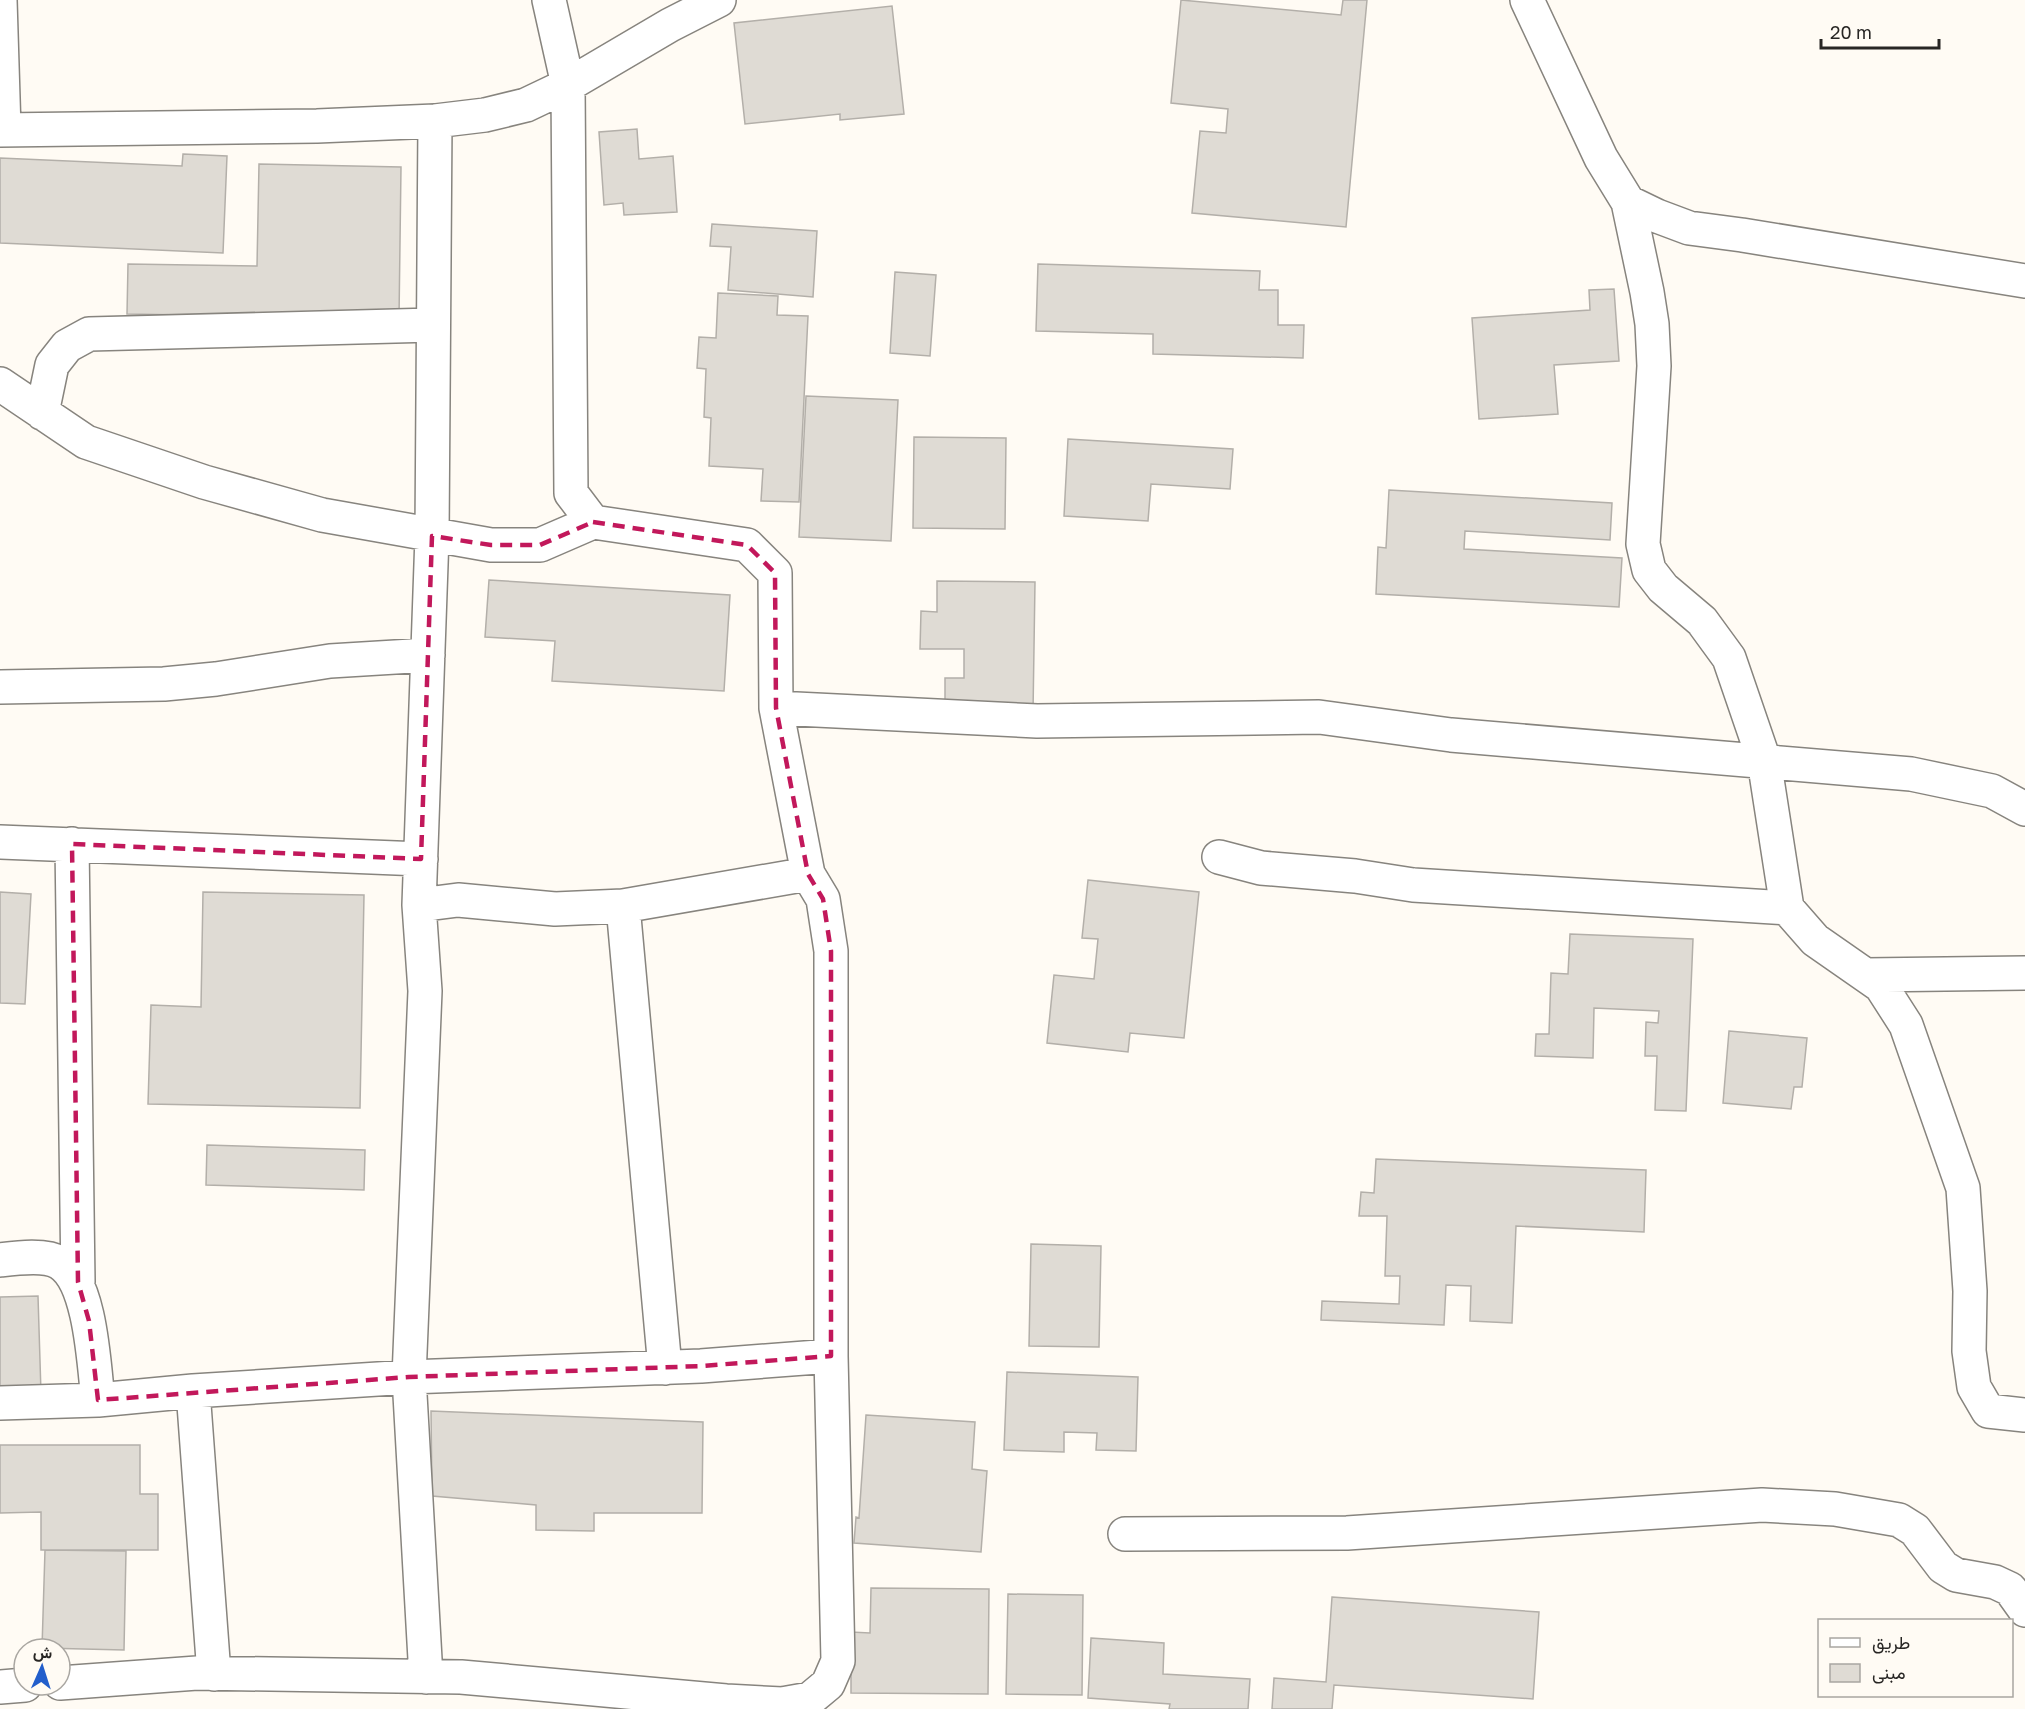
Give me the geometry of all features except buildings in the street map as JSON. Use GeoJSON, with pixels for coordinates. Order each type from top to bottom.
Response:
{"type":"FeatureCollection","features":[{"type":"Feature","properties":{"kind":"street"},"geometry":{"type":"LineString","coordinates":[[0,0],[2,130],[317,126],[435,121],[485,115],[526,105],[568,85],[670,25],[719,0]]}},
{"type":"Feature","properties":{"kind":"street"},"geometry":{"type":"LineString","coordinates":[[549,0],[568,85],[571,493],[593,522]]}},
{"type":"Feature","properties":{"kind":"street"},"geometry":{"type":"LineString","coordinates":[[1527,0],[1601,158],[1628,202],[1652,324],[1654,366],[1643,544],[1649,570],[1663,588],[1702,621],[1729,658],[1764,760],[1787,908],[1815,940],[1881,986],[1906,1025],[1963,1188],[1970,1291],[1969,1351],[1974,1387],[1988,1411],[2025,1415]]}},
{"type":"Feature","properties":{"kind":"street"},"geometry":{"type":"LineString","coordinates":[[426,1677],[409,1377],[425,991],[419,906],[432,536],[435,121]]}},
{"type":"Feature","properties":{"kind":"street"},"geometry":{"type":"LineString","coordinates":[[1628,202],[1689,228],[2025,281]]}},
{"type":"Feature","properties":{"kind":"street"},"geometry":{"type":"LineString","coordinates":[[42,412],[52,365],[67,346],[89,334],[433,325]]}},
{"type":"Feature","properties":{"kind":"street"},"geometry":{"type":"LineString","coordinates":[[0,384],[86,442],[204,482],[322,515],[491,545],[540,544],[593,522],[747,545],[776,573],[776,708],[808,874],[823,899],[831,951],[831,1356],[838,1661],[828,1684],[810,1699],[782,1704],[460,1677],[214,1674],[72,1682]]}},
{"type":"Feature","properties":{"kind":"street"},"geometry":{"type":"LineString","coordinates":[[0,687],[164,684],[216,679],[330,661],[428,655]]}},
{"type":"Feature","properties":{"kind":"street"},"geometry":{"type":"LineString","coordinates":[[776,708],[1037,722],[1319,717],[1451,735],[1911,774],[1992,791],[2025,809]]}},
{"type":"Feature","properties":{"kind":"street"},"geometry":{"type":"LineString","coordinates":[[0,842],[421,859]]}},
{"type":"Feature","properties":{"kind":"street"},"geometry":{"type":"LineString","coordinates":[[72,844],[78,1282],[89,1321],[98,1400]]}},
{"type":"Feature","properties":{"kind":"street"},"geometry":{"type":"LineString","coordinates":[[1219,857],[1261,868],[1355,876],[1413,885],[1787,908]]}},
{"type":"Feature","properties":{"kind":"street"},"geometry":{"type":"LineString","coordinates":[[419,906],[458,900],[555,909],[623,906],[808,874]]}},
{"type":"Feature","properties":{"kind":"street"},"geometry":{"type":"LineString","coordinates":[[623,906],[665,1368]]}},
{"type":"Feature","properties":{"kind":"street"},"geometry":{"type":"LineString","coordinates":[[1866,975],[2025,973]]}},
{"type":"Feature","properties":{"kind":"street"},"geometry":{"type":"LineString","coordinates":[[0,1260],[30,1256],[60,1263],[78,1282]]}},
{"type":"Feature","properties":{"kind":"street"},"geometry":{"type":"LineString","coordinates":[[0,1403],[98,1400],[193,1391],[409,1377],[665,1368],[831,1356]]}},
{"type":"Feature","properties":{"kind":"street"},"geometry":{"type":"LineString","coordinates":[[193,1391],[214,1674]]}},
{"type":"Feature","properties":{"kind":"street"},"geometry":{"type":"LineString","coordinates":[[1125,1534],[1347,1533],[1762,1505],[1835,1509],[1899,1520],[1915,1530],[1943,1567],[1956,1575],[1995,1582],[2010,1588],[2025,1610]]}},
{"type":"Feature","properties":{"kind":"highlighted area"},"geometry":{"type":"Polygon","coordinates":[[[593,522],[747,545],[758,554],[775,573],[776,708],[808,874],[823,899],[831,951],[831,1356],[701,1366],[409,1377],[98,1400],[89,1321],[78,1282],[72,844],[421,859],[432,536],[491,545],[540,545],[593,522]]]}}]}
